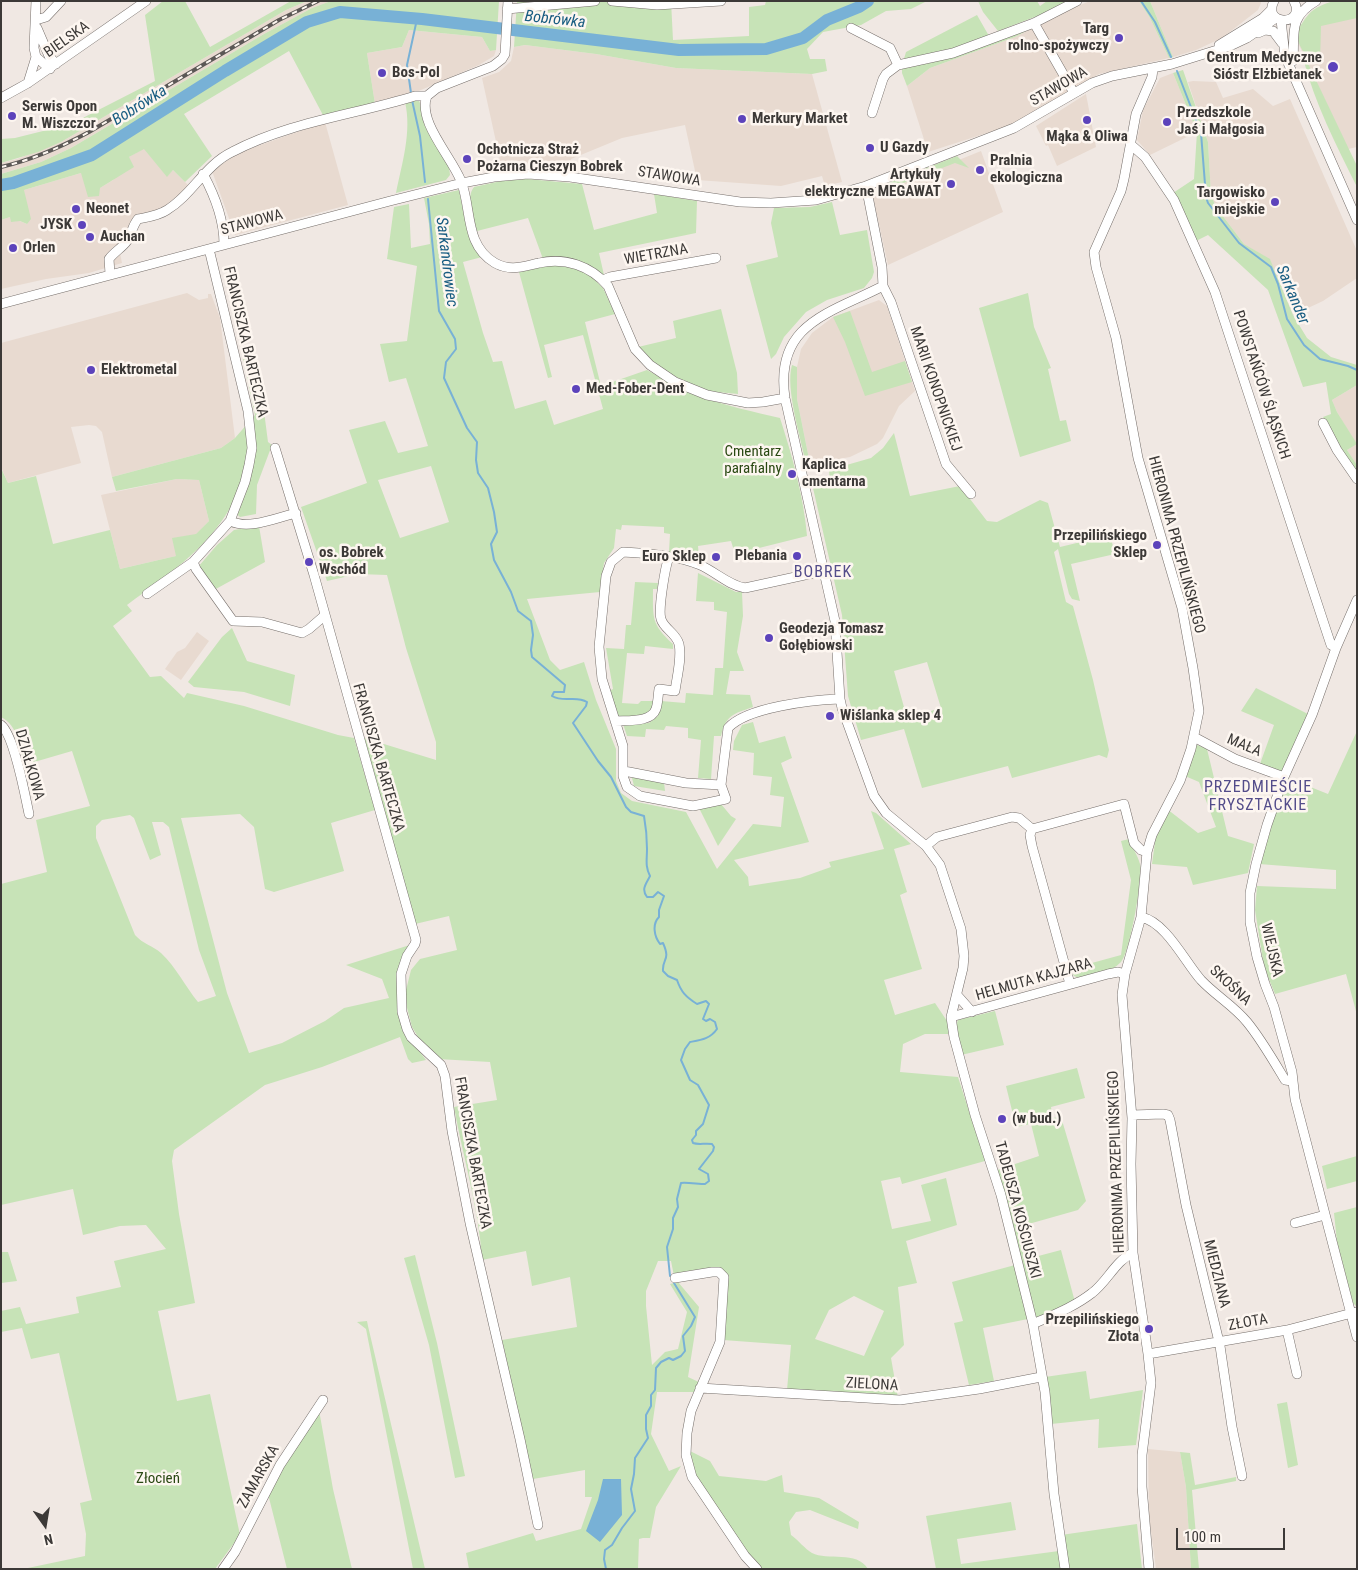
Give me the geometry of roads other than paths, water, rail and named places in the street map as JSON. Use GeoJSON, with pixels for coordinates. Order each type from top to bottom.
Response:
{"type":"FeatureCollection","features":[{"type":"Feature","properties":{"kind":"street"},"geometry":{"type":"LineString","coordinates":[[28,83],[36,57],[34,48],[36,1]]}},
{"type":"Feature","properties":{"kind":"street"},"geometry":{"type":"LineString","coordinates":[[36,23],[46,17],[61,1]]}},
{"type":"Feature","properties":{"kind":"street","name":"BIELSKA"},"geometry":{"type":"LineString","coordinates":[[1,98],[28,83],[146,1]]}},
{"type":"Feature","properties":{"kind":"street"},"geometry":{"type":"LineString","coordinates":[[110,274],[109,259],[129,238],[138,219],[156,216],[168,210],[203,174],[230,152],[289,128],[412,97],[427,96],[438,88],[497,63],[504,56],[508,5],[595,1]]}},
{"type":"Feature","properties":{"kind":"street"},"geometry":{"type":"LineString","coordinates":[[612,1],[657,5],[722,1]]}},
{"type":"Feature","properties":{"kind":"street"},"geometry":{"type":"LineString","coordinates":[[872,113],[883,79],[886,74],[898,65],[953,53],[1034,23],[1077,1]]}},
{"type":"Feature","properties":{"kind":"street"},"geometry":{"type":"LineString","coordinates":[[1282,19],[1295,14],[1295,4],[1308,1]]}},
{"type":"Feature","properties":{"kind":"street"},"geometry":{"type":"LineString","coordinates":[[1294,72],[1293,30],[1305,9],[1316,1]]}},
{"type":"Feature","properties":{"kind":"street"},"geometry":{"type":"LineString","coordinates":[[1272,4],[1282,19],[1293,61]]}},
{"type":"Feature","properties":{"kind":"street","name":"STAWOWA"},"geometry":{"type":"LineString","coordinates":[[1201,54],[1228,41],[1257,22],[1272,4]]}},
{"type":"Feature","properties":{"kind":"street"},"geometry":{"type":"LineString","coordinates":[[1282,19],[1285,56],[1294,72],[1357,220]]}},
{"type":"Feature","properties":{"kind":"street","name":"STAWOWA"},"geometry":{"type":"LineString","coordinates":[[1,304],[462,182],[510,175],[547,175],[637,186],[740,202],[771,203],[816,200],[866,186],[1014,128],[1039,115],[1092,82],[1153,68],[1230,46],[1282,19]]}},
{"type":"Feature","properties":{"kind":"street"},"geometry":{"type":"LineString","coordinates":[[36,23],[53,66]]}},
{"type":"Feature","properties":{"kind":"street"},"geometry":{"type":"LineString","coordinates":[[1034,23],[1074,93]]}},
{"type":"Feature","properties":{"kind":"street"},"geometry":{"type":"LineString","coordinates":[[851,28],[890,48],[898,65]]}},
{"type":"Feature","properties":{"kind":"street"},"geometry":{"type":"LineString","coordinates":[[1247,38],[1265,30],[1273,31],[1283,45]]}},
{"type":"Feature","properties":{"kind":"street"},"geometry":{"type":"LineString","coordinates":[[36,57],[53,66]]}},
{"type":"Feature","properties":{"kind":"street","name":"HIERONIMA PRZEPILIŃSKIEGO"},"geometry":{"type":"LineString","coordinates":[[1149,1569],[1142,1487],[1142,1455],[1150,1393],[1148,1354],[1133,1253],[1132,1116],[1122,995],[1125,974],[1141,917],[1147,852],[1156,826],[1180,781],[1194,738],[1198,711],[1193,668],[1182,608],[1138,458],[1116,338],[1094,259],[1096,245],[1121,191],[1136,114],[1152,77],[1153,68]]}},
{"type":"Feature","properties":{"kind":"street"},"geometry":{"type":"LineString","coordinates":[[427,96],[424,104],[427,123],[462,182],[472,233],[482,252],[494,263],[512,269],[546,262],[565,261],[584,267],[608,286],[635,349],[650,365],[675,382],[707,395],[748,403],[785,398]]}},
{"type":"Feature","properties":{"kind":"street","name":"POWSTAŃCÓW ŚLĄSKICH"},"geometry":{"type":"LineString","coordinates":[[1130,144],[1145,157],[1174,200],[1215,292],[1331,646],[1336,648]]}},
{"type":"Feature","properties":{"kind":"street"},"geometry":{"type":"LineString","coordinates":[[203,174],[221,215],[224,244]]}},
{"type":"Feature","properties":{"kind":"street"},"geometry":{"type":"LineString","coordinates":[[866,186],[882,267],[882,286]]}},
{"type":"Feature","properties":{"kind":"street","name":"FRANCISZKA BARTECZKA"},"geometry":{"type":"LineString","coordinates":[[209,249],[244,387],[251,431],[252,448],[245,482],[230,521]]}},
{"type":"Feature","properties":{"kind":"street","name":"WIETRZNA"},"geometry":{"type":"LineString","coordinates":[[602,280],[716,258]]}},
{"type":"Feature","properties":{"kind":"street","name":"TADEUSZA KOŚCIUSZKI"},"geometry":{"type":"LineString","coordinates":[[882,286],[856,300],[835,307],[811,323],[794,342],[784,368],[785,398],[837,633],[840,698],[874,796],[886,813],[926,846],[940,865],[961,929],[964,956],[951,1017],[954,1037],[964,1077],[1001,1196],[1033,1324],[1048,1416],[1054,1494],[1065,1569]]}},
{"type":"Feature","properties":{"kind":"street","name":"MARII KONOPNICKIEJ"},"geometry":{"type":"LineString","coordinates":[[882,286],[891,302],[946,464],[971,494]]}},
{"type":"Feature","properties":{"kind":"street"},"geometry":{"type":"LineString","coordinates":[[1323,423],[1337,450],[1357,479]]}},
{"type":"Feature","properties":{"kind":"street","name":"FRANCISZKA BARTECZKA"},"geometry":{"type":"LineString","coordinates":[[275,448],[296,513],[416,940],[407,956],[401,974],[402,1012],[411,1037],[441,1066],[444,1076],[452,1131],[470,1223],[538,1524]]}},
{"type":"Feature","properties":{"kind":"street"},"geometry":{"type":"LineString","coordinates":[[147,594],[193,562],[230,521],[247,525],[296,513]]}},
{"type":"Feature","properties":{"kind":"street"},"geometry":{"type":"LineString","coordinates":[[823,570],[745,588],[735,586],[699,565],[668,557],[623,552],[611,562],[606,576],[599,647],[602,679],[624,746],[623,776],[627,787],[640,796],[693,806],[726,799],[721,785],[728,728],[733,722],[744,716],[798,703],[840,698]]}},
{"type":"Feature","properties":{"kind":"street"},"geometry":{"type":"LineString","coordinates":[[616,721],[652,716],[656,710],[659,689],[676,691],[679,643],[675,634],[665,626],[660,618],[664,568],[668,557]]}},
{"type":"Feature","properties":{"kind":"street"},"geometry":{"type":"LineString","coordinates":[[193,562],[196,570],[234,621],[262,622],[302,633],[324,616]]}},
{"type":"Feature","properties":{"kind":"street","name":"WIEJSKA"},"geometry":{"type":"LineString","coordinates":[[1357,600],[1336,648],[1312,715],[1284,777],[1267,825],[1256,864],[1250,907],[1257,957],[1274,1007],[1292,1072],[1295,1099],[1325,1215],[1354,1312],[1357,1337]]}},
{"type":"Feature","properties":{"kind":"street"},"geometry":{"type":"LineString","coordinates":[[1326,630],[1344,630]]}},
{"type":"Feature","properties":{"kind":"street","name":"DZIAŁKOWA"},"geometry":{"type":"LineString","coordinates":[[1,725],[4,727],[11,743],[29,814]]}},
{"type":"Feature","properties":{"kind":"street","name":"MAŁA"},"geometry":{"type":"LineString","coordinates":[[1194,738],[1235,760],[1284,777]]}},
{"type":"Feature","properties":{"kind":"street"},"geometry":{"type":"LineString","coordinates":[[624,771],[686,782],[721,785]]}},
{"type":"Feature","properties":{"kind":"street"},"geometry":{"type":"LineString","coordinates":[[1032,829],[1124,804],[1134,843],[1141,850],[1147,852]]}},
{"type":"Feature","properties":{"kind":"street"},"geometry":{"type":"LineString","coordinates":[[926,846],[937,837],[1012,817],[1019,818],[1032,829]]}},
{"type":"Feature","properties":{"kind":"street"},"geometry":{"type":"LineString","coordinates":[[1032,829],[1030,835],[1032,846],[1070,984]]}},
{"type":"Feature","properties":{"kind":"street","name":"SKOŚNA"},"geometry":{"type":"LineString","coordinates":[[1141,917],[1153,922],[1168,936],[1201,980],[1246,1020],[1285,1080],[1292,1082]]}},
{"type":"Feature","properties":{"kind":"street","name":"HELMUTA KAJZARA"},"geometry":{"type":"LineString","coordinates":[[951,1017],[1118,972],[1125,974]]}},
{"type":"Feature","properties":{"kind":"street"},"geometry":{"type":"LineString","coordinates":[[957,995],[972,1012]]}},
{"type":"Feature","properties":{"kind":"street","name":"MIEDZIANA"},"geometry":{"type":"LineString","coordinates":[[1132,1116],[1163,1114],[1168,1115],[1170,1120],[1186,1205],[1219,1342],[1242,1476]]}},
{"type":"Feature","properties":{"kind":"street"},"geometry":{"type":"LineString","coordinates":[[1296,1224],[1325,1215]]}},
{"type":"Feature","properties":{"kind":"street"},"geometry":{"type":"LineString","coordinates":[[1033,1324],[1070,1307],[1091,1294],[1102,1285],[1123,1258],[1133,1253]]}},
{"type":"Feature","properties":{"kind":"street"},"geometry":{"type":"LineString","coordinates":[[675,1278],[712,1272],[719,1272],[724,1278],[720,1342],[691,1411],[686,1455],[692,1477],[745,1556],[757,1569]]}},
{"type":"Feature","properties":{"kind":"street","name":"ZŁOTA"},"geometry":{"type":"LineString","coordinates":[[1148,1354],[1287,1330],[1354,1312]]}},
{"type":"Feature","properties":{"kind":"street"},"geometry":{"type":"LineString","coordinates":[[1287,1330],[1297,1374]]}},
{"type":"Feature","properties":{"kind":"street","name":"ZIELONA"},"geometry":{"type":"LineString","coordinates":[[700,1388],[900,1400],[979,1389],[1041,1377]]}},
{"type":"Feature","properties":{"kind":"street","name":"ZAMARSKA"},"geometry":{"type":"LineString","coordinates":[[223,1569],[235,1552],[280,1465],[323,1400]]}},
{"type":"Feature","properties":{"kind":"water"},"geometry":{"type":"Polygon","coordinates":[[[603,1479],[621,1479],[622,1515],[600,1542],[586,1531],[598,1500],[603,1479]]]}},
{"type":"Feature","properties":{"kind":"waterway","name":"Sarkandrowiec"},"geometry":{"type":"LineString","coordinates":[[1,185],[13,183],[92,155],[307,22],[340,12],[422,19],[679,50],[766,49],[803,38],[827,20],[859,7],[868,1]]}},
{"type":"Feature","properties":{"kind":"waterway","name":"Sarkander"},"geometry":{"type":"LineString","coordinates":[[1141,1],[1155,22],[1171,57]]}},
{"type":"Feature","properties":{"kind":"waterway","name":"Sarkandrowiec"},"geometry":{"type":"LineString","coordinates":[[411,93],[407,65],[417,19]]}},
{"type":"Feature","properties":{"kind":"waterway","name":"Sarkander"},"geometry":{"type":"LineString","coordinates":[[1177,71],[1201,133],[1208,203],[1239,243],[1271,267],[1278,284],[1287,319],[1304,345],[1320,359],[1357,370]]}},
{"type":"Feature","properties":{"kind":"waterway","name":"Sarkandrowiec"},"geometry":{"type":"LineString","coordinates":[[412,100],[420,136],[425,182]]}},
{"type":"Feature","properties":{"kind":"waterway","name":"Sarkandrowiec"},"geometry":{"type":"LineString","coordinates":[[428,199],[439,311],[455,339],[456,349],[446,362],[444,378],[467,428],[477,442],[476,460],[478,473],[488,488],[497,532],[491,544],[494,560],[511,592],[518,611],[531,621],[533,635],[532,657],[565,685],[564,692],[554,692],[552,696],[561,699],[579,699],[587,702],[573,723],[611,777],[626,807],[631,812],[644,816],[647,837],[647,866],[650,876],[644,891],[647,897],[653,897],[658,892],[664,896],[659,910],[659,917],[655,923],[656,937],[660,944],[663,943],[666,953],[663,971],[668,976],[677,980],[682,991],[697,1004],[706,1001],[709,1004],[703,1019],[706,1021],[710,1019],[715,1022],[717,1029],[702,1040],[690,1042],[681,1060],[690,1080],[698,1085],[709,1105],[703,1124],[696,1131],[696,1135],[692,1140],[693,1143],[712,1144],[714,1147],[699,1169],[708,1174],[709,1181],[705,1184],[681,1183],[677,1199],[678,1207],[673,1218],[673,1229],[667,1247],[670,1276]]}},
{"type":"Feature","properties":{"kind":"waterway","name":"Sarkandrowiec"},"geometry":{"type":"LineString","coordinates":[[606,1569],[605,1550],[612,1545],[635,1511],[631,1489],[635,1458],[648,1438],[646,1415],[651,1406],[651,1395],[655,1390],[656,1368],[661,1362],[669,1358],[673,1360],[681,1356],[685,1351],[683,1336],[695,1317],[674,1283]]}},
{"type":"Feature","properties":{"kind":"railway"},"geometry":{"type":"LineString","coordinates":[[1,167],[24,161],[68,143],[279,20],[318,1]]}},
{"type":"Feature","properties":{"kind":"place","name":"Targ rolno-spożywczy"},"geometry":{"type":"Point","coordinates":[1119,38]}},
{"type":"Feature","properties":{"kind":"place","name":"Centrum Medyczne Sióstr Elżbietanek"},"geometry":{"type":"Point","coordinates":[1333,67]}},
{"type":"Feature","properties":{"kind":"place","name":"Bos-Pol"},"geometry":{"type":"Point","coordinates":[382,73]}},
{"type":"Feature","properties":{"kind":"place","name":"Serwis Opon M. Wiszczor"},"geometry":{"type":"Point","coordinates":[12,116]}},
{"type":"Feature","properties":{"kind":"place","name":"Merkury Market"},"geometry":{"type":"Point","coordinates":[742,119]}},
{"type":"Feature","properties":{"kind":"place","name":"Mąka & Oliwa"},"geometry":{"type":"Point","coordinates":[1087,120]}},
{"type":"Feature","properties":{"kind":"place","name":"Przedszkole Jaś i Małgosia"},"geometry":{"type":"Point","coordinates":[1167,122]}},
{"type":"Feature","properties":{"kind":"place","name":"U Gazdy"},"geometry":{"type":"Point","coordinates":[870,148]}},
{"type":"Feature","properties":{"kind":"place","name":"Ochotnicza Straż Pożarna Cieszyn Bobrek"},"geometry":{"type":"Point","coordinates":[467,159]}},
{"type":"Feature","properties":{"kind":"place","name":"Pralnia ekologiczna"},"geometry":{"type":"Point","coordinates":[980,170]}},
{"type":"Feature","properties":{"kind":"place","name":"Artykuły elektryczne MEGAWAT"},"geometry":{"type":"Point","coordinates":[951,184]}},
{"type":"Feature","properties":{"kind":"place","name":"Targowisko miejskie"},"geometry":{"type":"Point","coordinates":[1275,202]}},
{"type":"Feature","properties":{"kind":"place","name":"Neonet"},"geometry":{"type":"Point","coordinates":[76,209]}},
{"type":"Feature","properties":{"kind":"place","name":"JYSK"},"geometry":{"type":"Point","coordinates":[82,225]}},
{"type":"Feature","properties":{"kind":"place","name":"Auchan"},"geometry":{"type":"Point","coordinates":[90,237]}},
{"type":"Feature","properties":{"kind":"place","name":"Orlen"},"geometry":{"type":"Point","coordinates":[13,248]}},
{"type":"Feature","properties":{"kind":"place","name":"Elektrometal"},"geometry":{"type":"Point","coordinates":[91,370]}},
{"type":"Feature","properties":{"kind":"place","name":"Med-Fober-Dent"},"geometry":{"type":"Point","coordinates":[576,389]}},
{"type":"Feature","properties":{"kind":"place","name":"Kaplica cmentarna"},"geometry":{"type":"Point","coordinates":[792,474]}},
{"type":"Feature","properties":{"kind":"place","name":"Przepilińskiego Sklep"},"geometry":{"type":"Point","coordinates":[1157,545]}},
{"type":"Feature","properties":{"kind":"place","name":"Plebania"},"geometry":{"type":"Point","coordinates":[797,556]}},
{"type":"Feature","properties":{"kind":"place","name":"Euro Sklep"},"geometry":{"type":"Point","coordinates":[716,557]}},
{"type":"Feature","properties":{"kind":"place","name":"os. Bobrek Wschód"},"geometry":{"type":"Point","coordinates":[309,562]}},
{"type":"Feature","properties":{"kind":"place","name":"Geodezja Tomasz Gołębiowski"},"geometry":{"type":"Point","coordinates":[769,638]}},
{"type":"Feature","properties":{"kind":"place","name":"Wiślanka sklep 4"},"geometry":{"type":"Point","coordinates":[830,716]}},
{"type":"Feature","properties":{"kind":"place","name":"(w bud.)"},"geometry":{"type":"Point","coordinates":[1002,1119]}},
{"type":"Feature","properties":{"kind":"place","name":"Przepilińskiego Złota"},"geometry":{"type":"Point","coordinates":[1149,1329]}},
{"type":"Feature","properties":{"kind":"district","name":"BOBREK"},"geometry":{"type":"Point","coordinates":[823,573]}},
{"type":"Feature","properties":{"kind":"district","name":"PRZEDMIEŚCIE FRYSZTACKIE"},"geometry":{"type":"Point","coordinates":[1258,797]}},
{"type":"Feature","properties":{"kind":"water label","name":"Bobrówka"},"geometry":{"type":"Point","coordinates":[555,20]}},
{"type":"Feature","properties":{"kind":"water label","name":"Bobrówka"},"geometry":{"type":"Point","coordinates":[140,106]}},
{"type":"Feature","properties":{"kind":"park label","name":"Cmentarz parafialny"},"geometry":{"type":"Point","coordinates":[753,460]}},
{"type":"Feature","properties":{"kind":"park label","name":"Złocień"},"geometry":{"type":"Point","coordinates":[158,1479]}}]}
